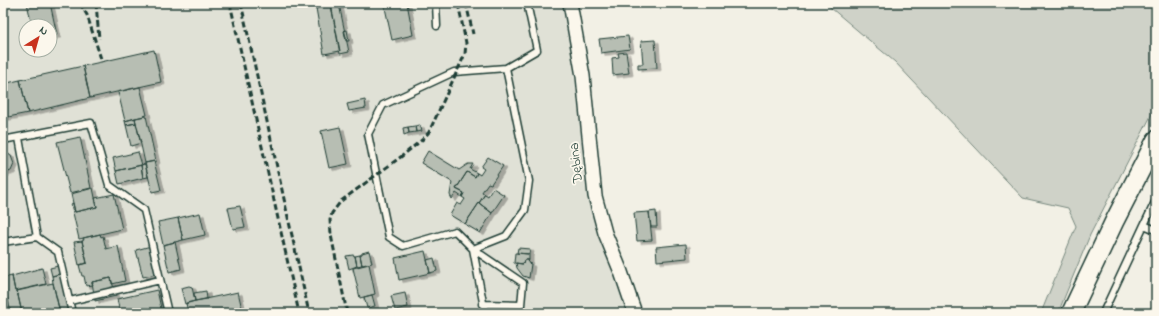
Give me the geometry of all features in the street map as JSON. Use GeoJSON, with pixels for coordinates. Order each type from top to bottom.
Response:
{"type":"FeatureCollection","features":[{"type":"Feature","properties":{"kind":"main road"},"geometry":{"type":"LineString","coordinates":[[1071,313],[1114,222],[1156,140]]}},
{"type":"Feature","properties":{"kind":"street","name":"Dębina"},"geometry":{"type":"LineString","coordinates":[[570,3],[583,76],[594,196],[605,233],[621,272],[635,313]]}},
{"type":"Feature","properties":{"kind":"lane"},"geometry":{"type":"LineString","coordinates":[[436,3],[437,26]]}},
{"type":"Feature","properties":{"kind":"lane"},"geometry":{"type":"LineString","coordinates":[[482,304],[521,305],[523,283],[473,249],[455,231],[403,246],[389,237],[368,134],[382,105],[454,72],[506,68],[537,50],[527,3]]}},
{"type":"Feature","properties":{"kind":"lane"},"geometry":{"type":"LineString","coordinates":[[473,249],[506,236],[525,210],[529,181],[506,68]]}},
{"type":"Feature","properties":{"kind":"lane"},"geometry":{"type":"LineString","coordinates":[[3,140],[91,123],[108,185],[144,210],[168,313]]}},
{"type":"Feature","properties":{"kind":"lane"},"geometry":{"type":"LineString","coordinates":[[19,138],[37,237]]}},
{"type":"Feature","properties":{"kind":"lane"},"geometry":{"type":"LineString","coordinates":[[1103,313],[1156,200]]}},
{"type":"Feature","properties":{"kind":"lane"},"geometry":{"type":"LineString","coordinates":[[1144,225],[1156,230]]}},
{"type":"Feature","properties":{"kind":"lane"},"geometry":{"type":"LineString","coordinates":[[3,242],[37,237],[58,252],[72,313]]}},
{"type":"Feature","properties":{"kind":"lane"},"geometry":{"type":"LineString","coordinates":[[473,249],[482,304],[485,313]]}},
{"type":"Feature","properties":{"kind":"lane"},"geometry":{"type":"LineString","coordinates":[[70,301],[160,280]]}},
{"type":"Feature","properties":{"kind":"shaded area"},"geometry":{"type":"Polygon","coordinates":[[[3,3],[564,3],[568,21],[580,123],[584,176],[594,220],[629,313],[3,313],[3,3]]]}},
{"type":"Feature","properties":{"kind":"shaded area"},"geometry":{"type":"Polygon","coordinates":[[[825,3],[1156,3],[1156,106],[1090,235],[1058,313],[1041,313],[1076,226],[1068,208],[1023,198],[895,62],[825,3]]]}},
{"type":"Feature","properties":{"kind":"building"},"geometry":{"type":"Polygon","coordinates":[[[27,3],[50,3],[53,18],[30,18],[27,3]]]}},
{"type":"Feature","properties":{"kind":"building"},"geometry":{"type":"Polygon","coordinates":[[[314,3],[330,3],[331,5],[316,8],[314,3]]]}},
{"type":"Feature","properties":{"kind":"building"},"geometry":{"type":"Polygon","coordinates":[[[384,3],[407,3],[413,35],[392,40],[384,3]]]}},
{"type":"Feature","properties":{"kind":"building"},"geometry":{"type":"Polygon","coordinates":[[[339,4],[349,52],[340,54],[331,5],[339,4]]]}},
{"type":"Feature","properties":{"kind":"building"},"geometry":{"type":"Polygon","coordinates":[[[331,5],[340,51],[324,54],[316,8],[331,5]]]}},
{"type":"Feature","properties":{"kind":"building"},"geometry":{"type":"Polygon","coordinates":[[[347,30],[349,41],[346,41],[344,31],[347,30]]]}},
{"type":"Feature","properties":{"kind":"building"},"geometry":{"type":"Polygon","coordinates":[[[628,36],[630,49],[601,53],[599,39],[628,36]]]}},
{"type":"Feature","properties":{"kind":"building"},"geometry":{"type":"Polygon","coordinates":[[[655,40],[657,68],[638,69],[638,64],[643,64],[641,41],[655,40]]]}},
{"type":"Feature","properties":{"kind":"building"},"geometry":{"type":"Polygon","coordinates":[[[154,50],[161,82],[90,98],[83,66],[154,50]]]}},
{"type":"Feature","properties":{"kind":"building"},"geometry":{"type":"Polygon","coordinates":[[[626,52],[629,73],[613,75],[612,58],[619,57],[618,53],[626,52]]]}},
{"type":"Feature","properties":{"kind":"building"},"geometry":{"type":"Polygon","coordinates":[[[83,66],[90,98],[28,113],[20,80],[83,66]]]}},
{"type":"Feature","properties":{"kind":"building"},"geometry":{"type":"Polygon","coordinates":[[[20,80],[28,113],[3,118],[3,84],[20,80]]]}},
{"type":"Feature","properties":{"kind":"building"},"geometry":{"type":"Polygon","coordinates":[[[140,87],[147,115],[125,121],[118,92],[140,87]]]}},
{"type":"Feature","properties":{"kind":"building"},"geometry":{"type":"Polygon","coordinates":[[[365,100],[366,108],[349,111],[347,104],[365,100]]]}},
{"type":"Feature","properties":{"kind":"building"},"geometry":{"type":"Polygon","coordinates":[[[146,116],[156,161],[145,163],[135,118],[146,116]]]}},
{"type":"Feature","properties":{"kind":"building"},"geometry":{"type":"Polygon","coordinates":[[[135,118],[136,123],[126,125],[125,121],[135,118]]]}},
{"type":"Feature","properties":{"kind":"building"},"geometry":{"type":"Polygon","coordinates":[[[136,123],[141,143],[131,146],[126,125],[136,123]]]}},
{"type":"Feature","properties":{"kind":"building"},"geometry":{"type":"Polygon","coordinates":[[[420,125],[422,131],[416,132],[415,126],[420,125]]]}},
{"type":"Feature","properties":{"kind":"building"},"geometry":{"type":"Polygon","coordinates":[[[415,126],[416,132],[409,133],[408,127],[415,126]]]}},
{"type":"Feature","properties":{"kind":"building"},"geometry":{"type":"Polygon","coordinates":[[[340,127],[348,164],[329,168],[321,131],[340,127]]]}},
{"type":"Feature","properties":{"kind":"building"},"geometry":{"type":"Polygon","coordinates":[[[408,127],[409,133],[404,135],[403,128],[408,127]]]}},
{"type":"Feature","properties":{"kind":"building"},"geometry":{"type":"Polygon","coordinates":[[[80,137],[91,188],[70,193],[57,142],[80,137]]]}},
{"type":"Feature","properties":{"kind":"building"},"geometry":{"type":"Polygon","coordinates":[[[428,151],[459,170],[468,164],[473,164],[470,169],[477,173],[475,177],[467,172],[456,189],[464,193],[462,197],[456,193],[452,199],[450,195],[452,182],[421,163],[428,151]]]}},
{"type":"Feature","properties":{"kind":"building"},"geometry":{"type":"Polygon","coordinates":[[[138,152],[142,165],[116,171],[113,158],[138,152]]]}},
{"type":"Feature","properties":{"kind":"building"},"geometry":{"type":"Polygon","coordinates":[[[3,153],[7,153],[11,156],[14,164],[11,171],[3,174],[3,153]]]}},
{"type":"Feature","properties":{"kind":"building"},"geometry":{"type":"Polygon","coordinates":[[[488,157],[503,166],[491,184],[488,183],[482,192],[485,194],[465,224],[450,215],[457,203],[461,205],[465,199],[462,197],[464,193],[456,189],[467,172],[475,177],[477,173],[480,175],[484,169],[481,167],[488,157]]]}},
{"type":"Feature","properties":{"kind":"building"},"geometry":{"type":"Polygon","coordinates":[[[154,161],[161,190],[152,192],[145,163],[154,161]]]}},
{"type":"Feature","properties":{"kind":"building"},"geometry":{"type":"Polygon","coordinates":[[[145,164],[148,177],[143,178],[141,165],[145,164]]]}},
{"type":"Feature","properties":{"kind":"building"},"geometry":{"type":"Polygon","coordinates":[[[141,165],[143,178],[119,184],[116,171],[141,165]]]}},
{"type":"Feature","properties":{"kind":"building"},"geometry":{"type":"Polygon","coordinates":[[[93,188],[97,207],[75,212],[71,194],[93,188]]]}},
{"type":"Feature","properties":{"kind":"building"},"geometry":{"type":"Polygon","coordinates":[[[493,188],[504,195],[492,213],[479,203],[485,194],[488,196],[493,188]]]}},
{"type":"Feature","properties":{"kind":"building"},"geometry":{"type":"Polygon","coordinates":[[[114,194],[122,229],[79,239],[71,204],[73,203],[75,212],[97,207],[95,198],[114,194]]]}},
{"type":"Feature","properties":{"kind":"building"},"geometry":{"type":"Polygon","coordinates":[[[479,203],[492,213],[480,233],[465,224],[479,203]]]}},
{"type":"Feature","properties":{"kind":"building"},"geometry":{"type":"Polygon","coordinates":[[[240,206],[245,227],[233,229],[228,208],[240,206]]]}},
{"type":"Feature","properties":{"kind":"building"},"geometry":{"type":"Polygon","coordinates":[[[656,211],[657,227],[651,227],[649,212],[656,211]]]}},
{"type":"Feature","properties":{"kind":"building"},"geometry":{"type":"Polygon","coordinates":[[[649,212],[652,240],[637,241],[634,213],[649,212]]]}},
{"type":"Feature","properties":{"kind":"building"},"geometry":{"type":"Polygon","coordinates":[[[200,213],[205,235],[183,240],[178,218],[200,213]]]}},
{"type":"Feature","properties":{"kind":"building"},"geometry":{"type":"Polygon","coordinates":[[[178,218],[183,240],[163,245],[158,222],[178,218]]]}},
{"type":"Feature","properties":{"kind":"building"},"geometry":{"type":"Polygon","coordinates":[[[100,234],[101,237],[103,236],[106,249],[118,246],[125,281],[112,284],[111,278],[92,282],[93,285],[86,286],[84,276],[82,276],[79,265],[87,263],[82,241],[84,240],[83,238],[100,234]]]}},
{"type":"Feature","properties":{"kind":"building"},"geometry":{"type":"Polygon","coordinates":[[[82,241],[87,263],[79,265],[74,242],[82,241]]]}},
{"type":"Feature","properties":{"kind":"building"},"geometry":{"type":"Polygon","coordinates":[[[175,242],[181,269],[169,272],[163,245],[175,242]]]}},
{"type":"Feature","properties":{"kind":"building"},"geometry":{"type":"Polygon","coordinates":[[[686,244],[687,258],[657,261],[656,247],[686,244]]]}},
{"type":"Feature","properties":{"kind":"building"},"geometry":{"type":"Polygon","coordinates":[[[151,246],[156,274],[143,277],[136,250],[151,246]]]}},
{"type":"Feature","properties":{"kind":"building"},"geometry":{"type":"Polygon","coordinates":[[[518,248],[530,249],[529,254],[517,253],[518,248]]]}},
{"type":"Feature","properties":{"kind":"building"},"geometry":{"type":"Polygon","coordinates":[[[369,251],[372,263],[362,265],[360,255],[369,251]]]}},
{"type":"Feature","properties":{"kind":"building"},"geometry":{"type":"Polygon","coordinates":[[[425,251],[430,273],[399,280],[395,258],[425,251]]]}},
{"type":"Feature","properties":{"kind":"building"},"geometry":{"type":"Polygon","coordinates":[[[515,253],[529,254],[529,260],[524,260],[523,264],[514,263],[515,253]]]}},
{"type":"Feature","properties":{"kind":"building"},"geometry":{"type":"Polygon","coordinates":[[[360,255],[362,265],[357,266],[355,256],[360,255]]]}},
{"type":"Feature","properties":{"kind":"building"},"geometry":{"type":"Polygon","coordinates":[[[346,256],[355,256],[357,266],[349,269],[346,256]]]}},
{"type":"Feature","properties":{"kind":"building"},"geometry":{"type":"Polygon","coordinates":[[[434,258],[437,271],[430,273],[427,260],[434,258]]]}},
{"type":"Feature","properties":{"kind":"building"},"geometry":{"type":"Polygon","coordinates":[[[524,260],[529,260],[528,263],[531,264],[529,278],[523,276],[517,268],[516,263],[523,264],[524,260]]]}},
{"type":"Feature","properties":{"kind":"building"},"geometry":{"type":"Polygon","coordinates":[[[369,264],[375,294],[360,298],[353,268],[369,264]]]}},
{"type":"Feature","properties":{"kind":"building"},"geometry":{"type":"Polygon","coordinates":[[[58,266],[60,274],[52,276],[50,268],[58,266]]]}},
{"type":"Feature","properties":{"kind":"building"},"geometry":{"type":"Polygon","coordinates":[[[42,268],[46,284],[15,291],[12,276],[42,268]]]}},
{"type":"Feature","properties":{"kind":"building"},"geometry":{"type":"Polygon","coordinates":[[[60,274],[69,313],[60,313],[53,283],[52,276],[60,274]]]}},
{"type":"Feature","properties":{"kind":"building"},"geometry":{"type":"Polygon","coordinates":[[[12,276],[22,313],[11,313],[3,278],[12,276]]]}},
{"type":"Feature","properties":{"kind":"building"},"geometry":{"type":"Polygon","coordinates":[[[111,278],[116,296],[95,301],[92,282],[111,278]]]}},
{"type":"Feature","properties":{"kind":"building"},"geometry":{"type":"Polygon","coordinates":[[[53,283],[60,313],[22,313],[17,291],[53,283]]]}},
{"type":"Feature","properties":{"kind":"building"},"geometry":{"type":"Polygon","coordinates":[[[189,286],[192,287],[195,301],[185,304],[181,288],[189,286]]]}},
{"type":"Feature","properties":{"kind":"building"},"geometry":{"type":"Polygon","coordinates":[[[157,290],[162,313],[120,313],[117,299],[157,290]]]}},
{"type":"Feature","properties":{"kind":"building"},"geometry":{"type":"Polygon","coordinates":[[[206,291],[207,299],[195,301],[194,293],[206,291]]]}},
{"type":"Feature","properties":{"kind":"building"},"geometry":{"type":"Polygon","coordinates":[[[238,292],[243,313],[188,313],[186,303],[238,292]]]}},
{"type":"Feature","properties":{"kind":"building"},"geometry":{"type":"Polygon","coordinates":[[[405,293],[408,307],[395,310],[391,296],[405,293]]]}},
{"type":"Feature","properties":{"kind":"building"},"geometry":{"type":"Polygon","coordinates":[[[372,295],[375,306],[367,308],[364,297],[372,295]]]}},
{"type":"Feature","properties":{"kind":"railway"},"geometry":{"type":"LineString","coordinates":[[3,20],[5,3]]}},
{"type":"Feature","properties":{"kind":"railway"},"geometry":{"type":"LineString","coordinates":[[80,3],[87,15],[102,62]]}},
{"type":"Feature","properties":{"kind":"railway"},"geometry":{"type":"LineString","coordinates":[[96,3],[99,39]]}},
{"type":"Feature","properties":{"kind":"railway"},"geometry":{"type":"LineString","coordinates":[[230,3],[299,313]]}},
{"type":"Feature","properties":{"kind":"railway"},"geometry":{"type":"LineString","coordinates":[[241,3],[309,313]]}},
{"type":"Feature","properties":{"kind":"railway"},"geometry":{"type":"LineString","coordinates":[[347,313],[331,235],[330,220],[332,213],[341,201],[402,156],[423,139],[429,132],[465,54],[466,43],[458,3]]}},
{"type":"Feature","properties":{"kind":"railway"},"geometry":{"type":"LineString","coordinates":[[466,3],[473,34]]}}]}
